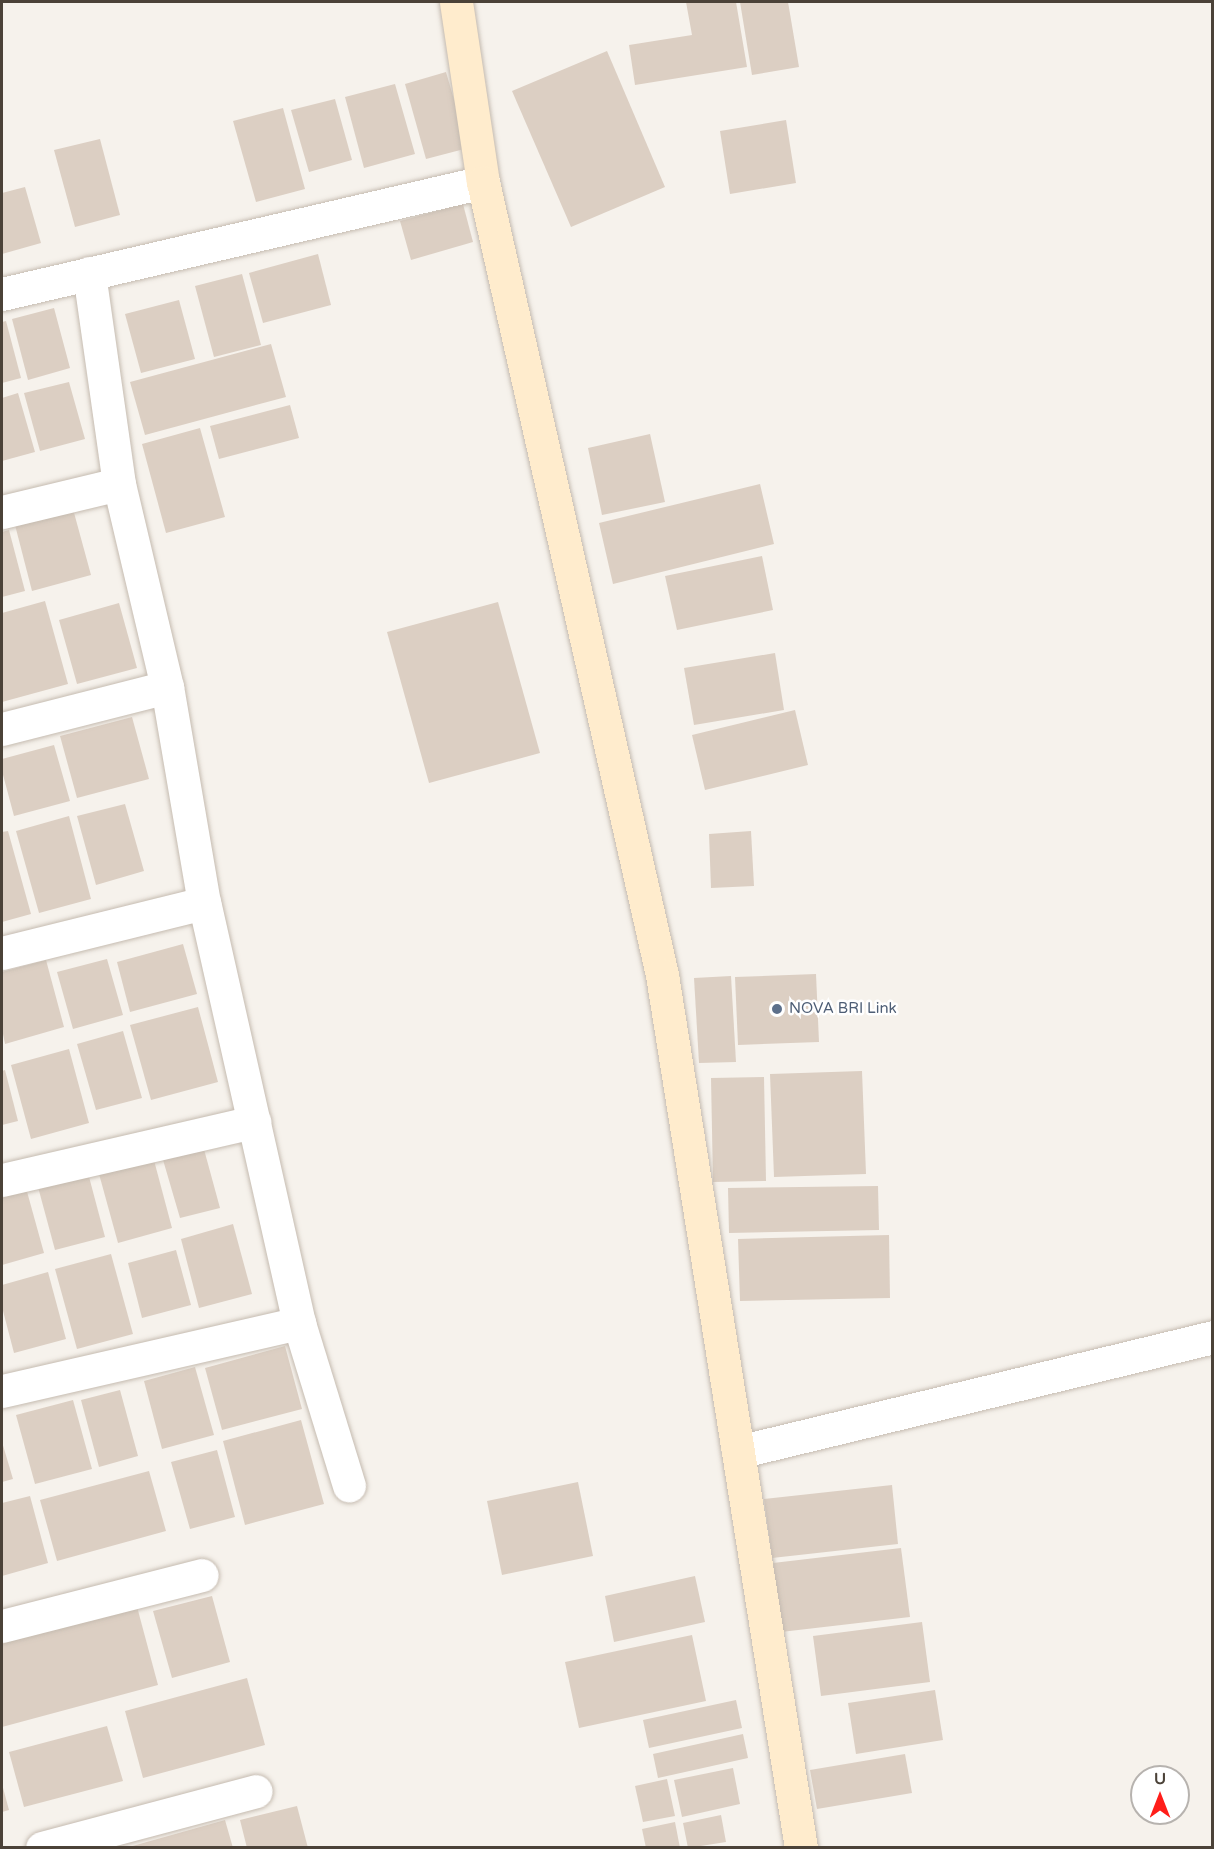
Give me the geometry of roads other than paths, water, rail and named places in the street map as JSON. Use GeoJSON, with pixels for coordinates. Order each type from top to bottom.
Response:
{"type":"FeatureCollection","features":[{"type":"Feature","properties":{"kind":"street"},"geometry":{"type":"LineString","coordinates":[[456,2],[483,182],[662,975],[801,1848]]}},
{"type":"Feature","properties":{"kind":"street"},"geometry":{"type":"LineString","coordinates":[[2,294],[483,182]]}},
{"type":"Feature","properties":{"kind":"street"},"geometry":{"type":"LineString","coordinates":[[88,273],[119,484],[167,687],[204,903],[299,1323],[349,1486]]}},
{"type":"Feature","properties":{"kind":"street"},"geometry":{"type":"LineString","coordinates":[[2,512],[119,484]]}},
{"type":"Feature","properties":{"kind":"street"},"geometry":{"type":"LineString","coordinates":[[2,729],[167,687]]}},
{"type":"Feature","properties":{"kind":"street"},"geometry":{"type":"LineString","coordinates":[[2,953],[204,903]]}},
{"type":"Feature","properties":{"kind":"street"},"geometry":{"type":"LineString","coordinates":[[2,1179],[254,1122]]}},
{"type":"Feature","properties":{"kind":"street"},"geometry":{"type":"LineString","coordinates":[[2,1390],[299,1323]]}},
{"type":"Feature","properties":{"kind":"street"},"geometry":{"type":"LineString","coordinates":[[738,1452],[1212,1337]]}},
{"type":"Feature","properties":{"kind":"street"},"geometry":{"type":"LineString","coordinates":[[2,1626],[202,1575]]}},
{"type":"Feature","properties":{"kind":"street"},"geometry":{"type":"LineString","coordinates":[[42,1848],[256,1791]]}},
{"type":"Feature","properties":{"kind":"place","name":"NOVA BRI Link"},"geometry":{"type":"Point","coordinates":[777,1009]}}]}
